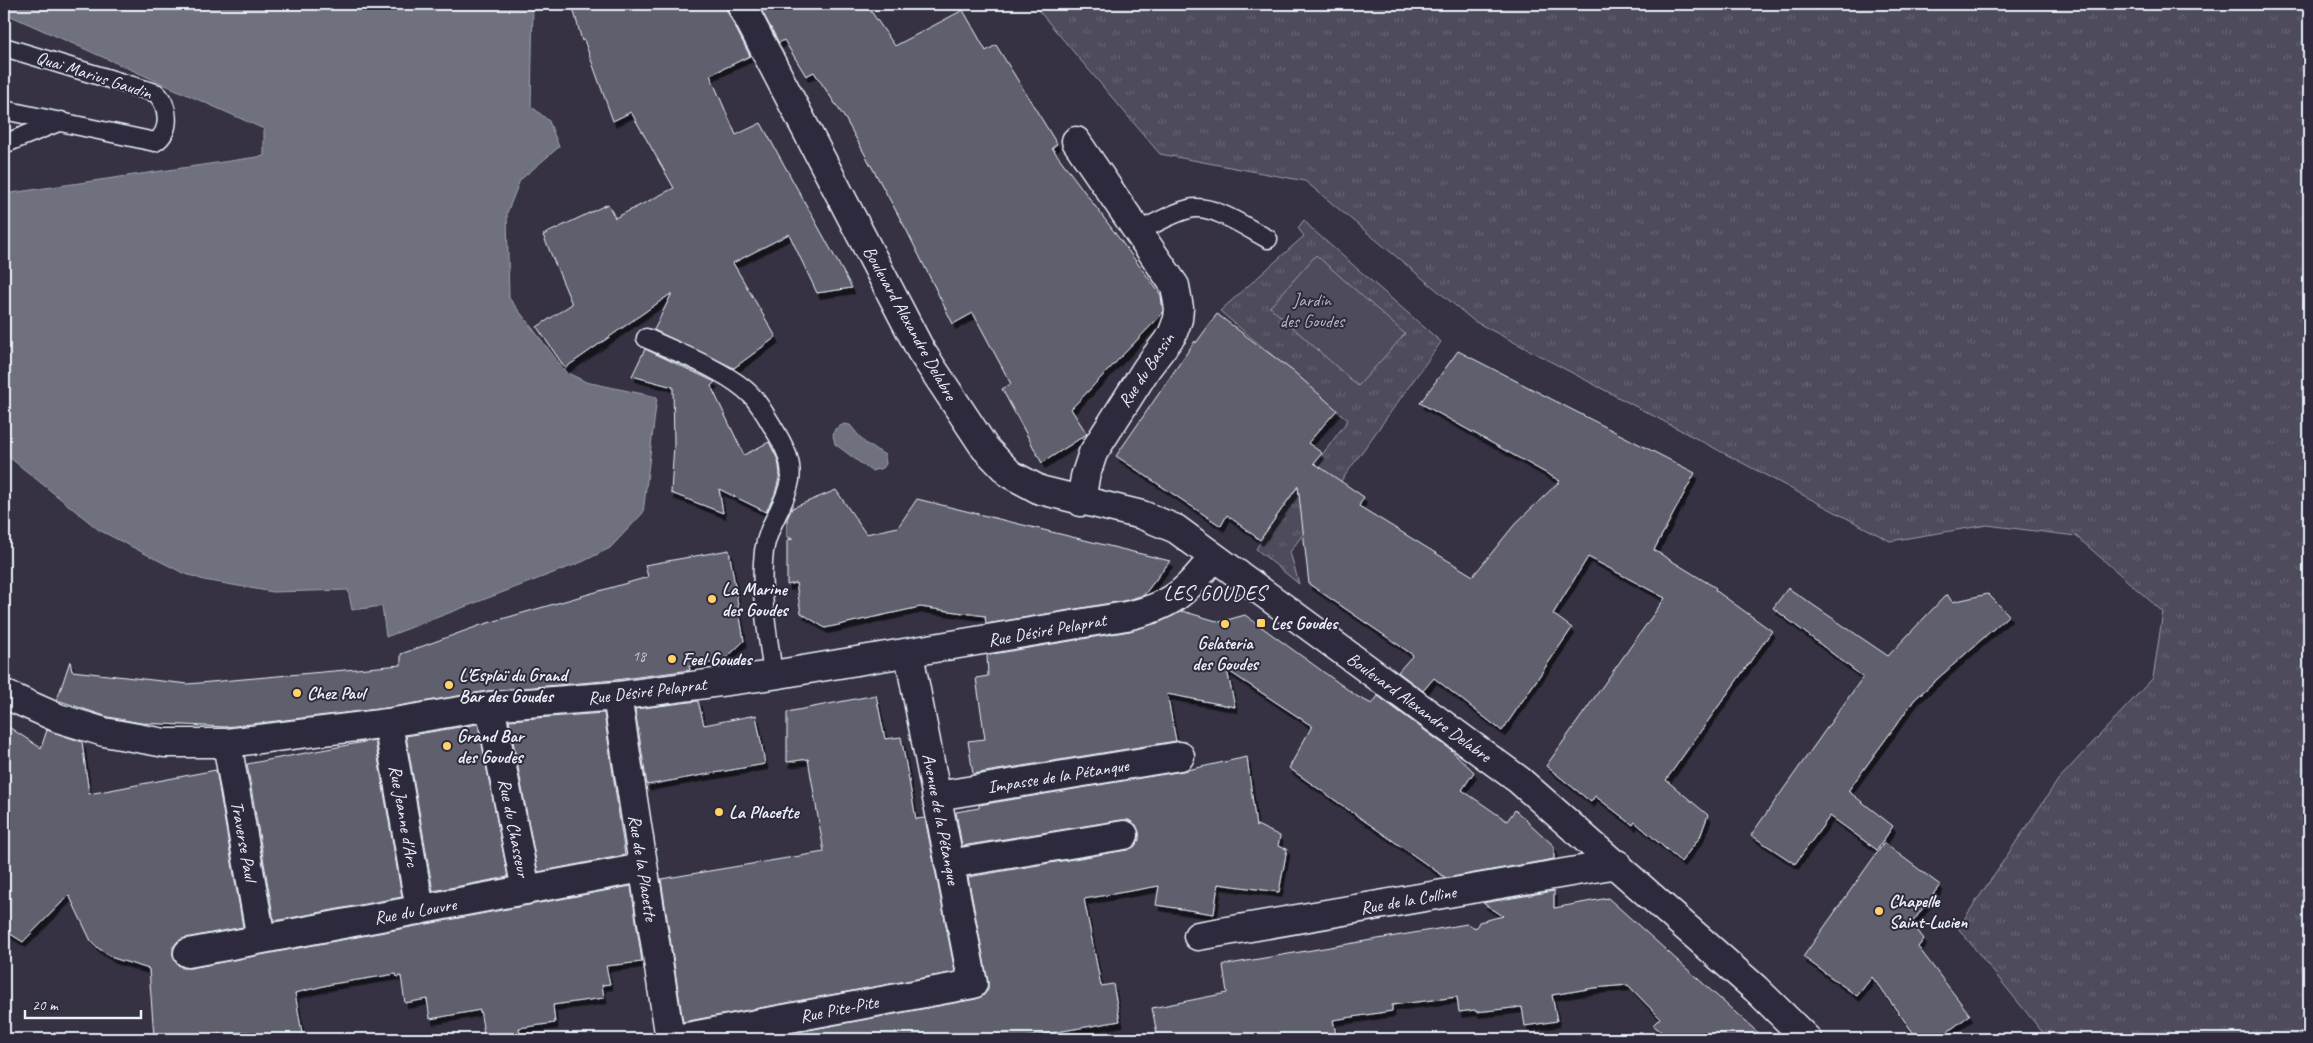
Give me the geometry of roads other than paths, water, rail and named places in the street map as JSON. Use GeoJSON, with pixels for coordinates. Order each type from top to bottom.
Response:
{"type":"FeatureCollection","features":[{"type":"Feature","properties":{"kind":"street","name":"Boulevard Alexandre Delabre"},"geometry":{"type":"LineString","coordinates":[[741,4],[917,343],[965,420],[985,448],[1010,474],[1040,490],[1081,502],[1142,515],[1176,529],[1275,604],[1508,772],[1617,864],[1756,989],[1807,1039]]}},
{"type":"Feature","properties":{"kind":"street","name":"Rue du Bassin"},"geometry":{"type":"LineString","coordinates":[[1076,141],[1139,231],[1175,286],[1178,295],[1178,319],[1172,334],[1147,368],[1093,453],[1085,477],[1081,502]]}},
{"type":"Feature","properties":{"kind":"street","name":"Rue Désiré Pelaprat"},"geometry":{"type":"LineString","coordinates":[[4,694],[58,718],[104,732],[165,742],[227,743],[388,723],[490,706],[617,696],[773,675],[909,654],[1150,611],[1165,605],[1179,596],[1214,557]]}},
{"type":"Feature","properties":{"kind":"street","name":"Avenue de la Pétanque"},"geometry":{"type":"LineString","coordinates":[[909,654],[973,984]]}},
{"type":"Feature","properties":{"kind":"street","name":"Rue de la Placette"},"geometry":{"type":"LineString","coordinates":[[617,696],[642,868],[670,1039]]}},
{"type":"Feature","properties":{"kind":"street","name":"Rue du Chasseur"},"geometry":{"type":"LineString","coordinates":[[490,706],[526,890]]}},
{"type":"Feature","properties":{"kind":"street","name":"Rue Jeanne d'Arc"},"geometry":{"type":"LineString","coordinates":[[388,723],[420,910]]}},
{"type":"Feature","properties":{"kind":"street","name":"Traverse Paul"},"geometry":{"type":"LineString","coordinates":[[227,743],[261,939]]}},
{"type":"Feature","properties":{"kind":"street","name":"Impasse de la Pétanque"},"geometry":{"type":"LineString","coordinates":[[937,796],[1180,756]]}},
{"type":"Feature","properties":{"kind":"street"},"geometry":{"type":"LineString","coordinates":[[949,864],[1124,835]]}},
{"type":"Feature","properties":{"kind":"street","name":"Rue de la Colline"},"geometry":{"type":"LineString","coordinates":[[1198,936],[1617,864]]}},
{"type":"Feature","properties":{"kind":"street","name":"Rue du Louvre"},"geometry":{"type":"LineString","coordinates":[[188,953],[642,868]]}},
{"type":"Feature","properties":{"kind":"street","name":"Rue Pite-Pite"},"geometry":{"type":"LineString","coordinates":[[676,1039],[973,984]]}},
{"type":"Feature","properties":{"kind":"lane","name":"Quai Marius Gaudin"},"geometry":{"type":"LineString","coordinates":[[4,46],[156,93],[162,99],[166,108],[165,131],[162,138],[155,142],[61,121]]}},
{"type":"Feature","properties":{"kind":"lane"},"geometry":{"type":"LineString","coordinates":[[4,110],[61,121]]}},
{"type":"Feature","properties":{"kind":"lane"},"geometry":{"type":"LineString","coordinates":[[4,144],[61,121]]}},
{"type":"Feature","properties":{"kind":"lane"},"geometry":{"type":"LineString","coordinates":[[1139,231],[1190,209],[1202,208],[1213,210],[1268,238]]}},
{"type":"Feature","properties":{"kind":"lane"},"geometry":{"type":"LineString","coordinates":[[646,338],[720,374],[747,391],[759,405],[787,454],[790,480],[787,491],[768,531],[764,558],[763,591],[773,675]]}},
{"type":"Feature","properties":{"kind":"water"},"geometry":{"type":"Polygon","coordinates":[[[4,4],[533,4],[531,106],[549,121],[559,147],[520,180],[507,213],[509,298],[566,372],[586,382],[657,397],[643,513],[610,548],[582,562],[386,637],[382,606],[352,610],[348,590],[273,592],[204,580],[183,573],[99,530],[4,453],[4,194],[264,156],[264,129],[4,13],[4,4]]]}},
{"type":"Feature","properties":{"kind":"water"},"geometry":{"type":"Polygon","coordinates":[[[844,424],[850,425],[865,443],[885,455],[886,464],[883,468],[871,471],[835,444],[833,435],[835,429],[844,424]]]}},
{"type":"Feature","properties":{"kind":"place","name":"La Marine des Goudes"},"geometry":{"type":"Point","coordinates":[712,599]}},
{"type":"Feature","properties":{"kind":"place","name":"Les Goudes"},"geometry":{"type":"Point","coordinates":[1261,623]}},
{"type":"Feature","properties":{"kind":"place","name":"Gelateria des Goudes"},"geometry":{"type":"Point","coordinates":[1225,624]}},
{"type":"Feature","properties":{"kind":"place","name":"Feel Goudes"},"geometry":{"type":"Point","coordinates":[672,659]}},
{"type":"Feature","properties":{"kind":"place","name":"L'Esplaï du Grand Bar des Goudes"},"geometry":{"type":"Point","coordinates":[449,685]}},
{"type":"Feature","properties":{"kind":"place","name":"Chez Paul"},"geometry":{"type":"Point","coordinates":[297,693]}},
{"type":"Feature","properties":{"kind":"place","name":"Grand Bar des Goudes"},"geometry":{"type":"Point","coordinates":[447,746]}},
{"type":"Feature","properties":{"kind":"place","name":"La Placette"},"geometry":{"type":"Point","coordinates":[719,812]}},
{"type":"Feature","properties":{"kind":"place","name":"Chapelle Saint-Lucien"},"geometry":{"type":"Point","coordinates":[1879,911]}},
{"type":"Feature","properties":{"kind":"district","name":"LES GOUDES"},"geometry":{"type":"Point","coordinates":[1215,593]}},
{"type":"Feature","properties":{"kind":"park label","name":"Jardin des Goudes"},"geometry":{"type":"Point","coordinates":[1312,310]}}]}
